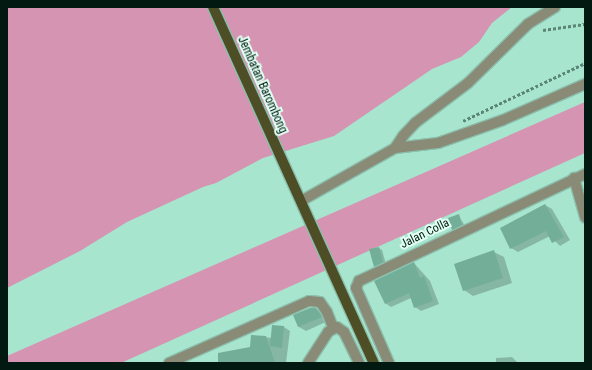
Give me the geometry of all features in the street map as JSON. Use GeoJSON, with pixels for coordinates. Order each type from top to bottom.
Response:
{"type":"FeatureCollection","features":[{"type":"Feature","properties":{"kind":"main road","name":"Jembatan Barombong"},"geometry":{"type":"LineString","coordinates":[[213,7],[301,201],[334,278],[374,363]]}},
{"type":"Feature","properties":{"kind":"street"},"geometry":{"type":"LineString","coordinates":[[395,148],[402,136],[416,123],[468,83],[528,24],[555,7]]}},
{"type":"Feature","properties":{"kind":"street"},"geometry":{"type":"LineString","coordinates":[[301,201],[395,148],[438,143],[503,120],[585,84]]}},
{"type":"Feature","properties":{"kind":"street","name":"Jalan Colla"},"geometry":{"type":"LineString","coordinates":[[389,363],[356,288],[359,281],[585,174]]}},
{"type":"Feature","properties":{"kind":"street"},"geometry":{"type":"LineString","coordinates":[[574,178],[585,217]]}},
{"type":"Feature","properties":{"kind":"street"},"geometry":{"type":"LineString","coordinates":[[169,363],[309,301],[320,302],[327,312],[333,328]]}},
{"type":"Feature","properties":{"kind":"street"},"geometry":{"type":"LineString","coordinates":[[308,363],[333,328]]}},
{"type":"Feature","properties":{"kind":"street"},"geometry":{"type":"LineString","coordinates":[[333,328],[342,329],[359,363]]}},
{"type":"Feature","properties":{"kind":"path"},"geometry":{"type":"LineString","coordinates":[[539,31],[585,24]]}},
{"type":"Feature","properties":{"kind":"path"},"geometry":{"type":"LineString","coordinates":[[462,122],[585,63]]}},
{"type":"Feature","properties":{"kind":"shaded area"},"geometry":{"type":"Polygon","coordinates":[[[7,7],[512,7],[492,23],[479,42],[461,57],[432,69],[334,136],[263,158],[216,183],[203,187],[127,222],[80,251],[7,288],[7,7]]]}},
{"type":"Feature","properties":{"kind":"shaded area"},"geometry":{"type":"Polygon","coordinates":[[[585,102],[585,153],[121,363],[7,363],[7,356],[585,102]]]}},
{"type":"Feature","properties":{"kind":"building"},"geometry":{"type":"Polygon","coordinates":[[[545,204],[564,237],[552,243],[546,231],[510,249],[500,228],[545,204]]]}},
{"type":"Feature","properties":{"kind":"building"},"geometry":{"type":"Polygon","coordinates":[[[459,214],[462,225],[452,230],[448,218],[459,214]]]}},
{"type":"Feature","properties":{"kind":"building"},"geometry":{"type":"Polygon","coordinates":[[[379,247],[383,262],[374,267],[369,249],[379,247]]]}},
{"type":"Feature","properties":{"kind":"building"},"geometry":{"type":"Polygon","coordinates":[[[494,250],[503,278],[463,291],[454,264],[494,250]]]}},
{"type":"Feature","properties":{"kind":"building"},"geometry":{"type":"Polygon","coordinates":[[[414,262],[420,278],[424,276],[433,301],[414,308],[409,293],[385,304],[374,281],[414,262]]]}},
{"type":"Feature","properties":{"kind":"building"},"geometry":{"type":"Polygon","coordinates":[[[310,308],[316,308],[322,317],[298,327],[293,315],[310,308]]]}},
{"type":"Feature","properties":{"kind":"building"},"geometry":{"type":"Polygon","coordinates":[[[272,325],[284,326],[282,348],[270,346],[272,325]]]}},
{"type":"Feature","properties":{"kind":"building"},"geometry":{"type":"Polygon","coordinates":[[[251,335],[266,336],[275,363],[218,363],[218,353],[250,347],[251,335]]]}}]}
